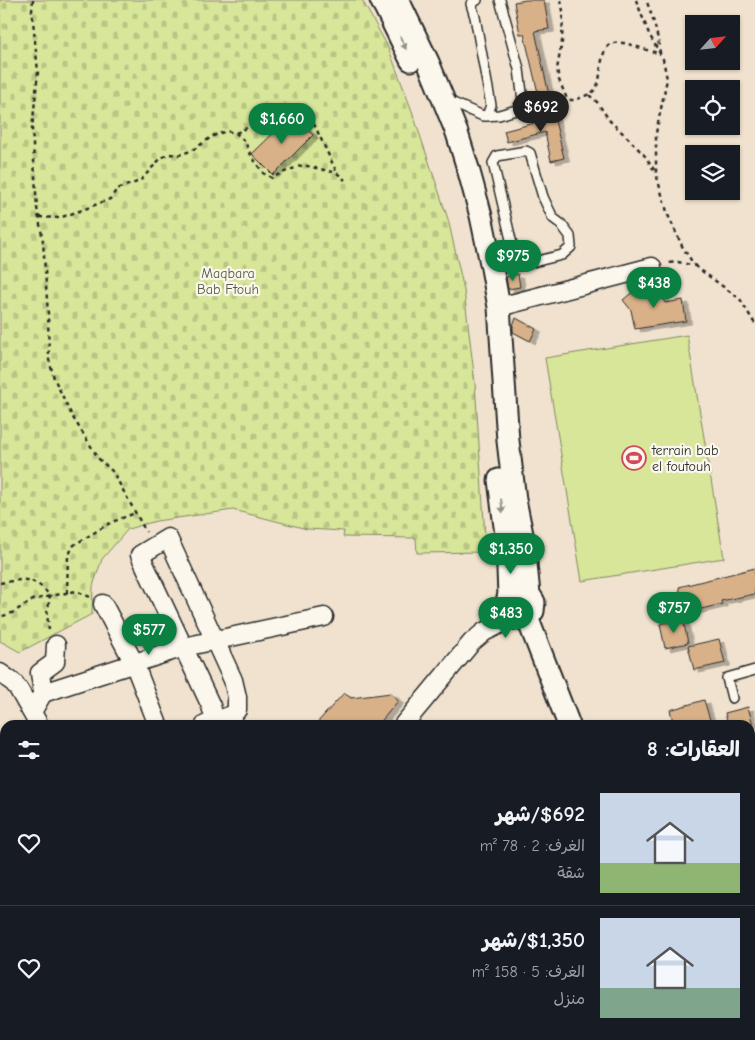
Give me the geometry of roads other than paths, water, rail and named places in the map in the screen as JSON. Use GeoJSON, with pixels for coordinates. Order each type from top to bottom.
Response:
{"type":"FeatureCollection","features":[{"type":"Feature","properties":{"kind":"street"},"geometry":{"type":"LineString","coordinates":[[381,0],[451,136]]}},
{"type":"Feature","properties":{"kind":"street"},"geometry":{"type":"LineString","coordinates":[[398,0],[443,99],[469,221],[492,268],[499,306],[508,441],[515,500],[524,544],[517,605],[472,642],[407,720]]}},
{"type":"Feature","properties":{"kind":"street"},"geometry":{"type":"LineString","coordinates":[[499,306],[652,267]]}},
{"type":"Feature","properties":{"kind":"street"},"geometry":{"type":"LineString","coordinates":[[492,268],[487,315],[495,442],[501,500],[517,605],[566,720]]}},
{"type":"Feature","properties":{"kind":"street"},"geometry":{"type":"LineString","coordinates":[[210,720],[211,706],[140,556],[168,538],[233,680],[237,697],[237,710],[232,715],[218,720]]}},
{"type":"Feature","properties":{"kind":"street"},"geometry":{"type":"LineString","coordinates":[[102,604],[134,663],[156,720]]}},
{"type":"Feature","properties":{"kind":"street"},"geometry":{"type":"LineString","coordinates":[[43,693],[184,647],[324,617]]}},
{"type":"Feature","properties":{"kind":"street"},"geometry":{"type":"LineString","coordinates":[[35,718],[43,693],[40,673],[55,662],[56,644]]}},
{"type":"Feature","properties":{"kind":"street"},"geometry":{"type":"LineString","coordinates":[[0,673],[14,683],[35,718]]}},
{"type":"Feature","properties":{"kind":"lane"},"geometry":{"type":"LineString","coordinates":[[477,0],[471,4],[491,105],[487,116]]}},
{"type":"Feature","properties":{"kind":"lane"},"geometry":{"type":"LineString","coordinates":[[443,99],[483,116],[499,116],[516,110],[523,101],[519,69],[500,0]]}},
{"type":"Feature","properties":{"kind":"lane"},"geometry":{"type":"LineString","coordinates":[[526,151],[530,154],[544,198],[553,218],[562,224],[570,236],[570,247],[562,255],[520,265],[492,268],[512,244],[493,163],[496,156],[526,151]]}},
{"type":"Feature","properties":{"kind":"lane"},"geometry":{"type":"LineString","coordinates":[[732,698],[728,678],[755,670]]}},
{"type":"Feature","properties":{"kind":"place","name":"terrain bab el foutouh"},"geometry":{"type":"Point","coordinates":[634,458]}},
{"type":"Feature","properties":{"kind":"park label","name":"Maqbara Bab Ftouh"},"geometry":{"type":"Point","coordinates":[228,282]}}]}
